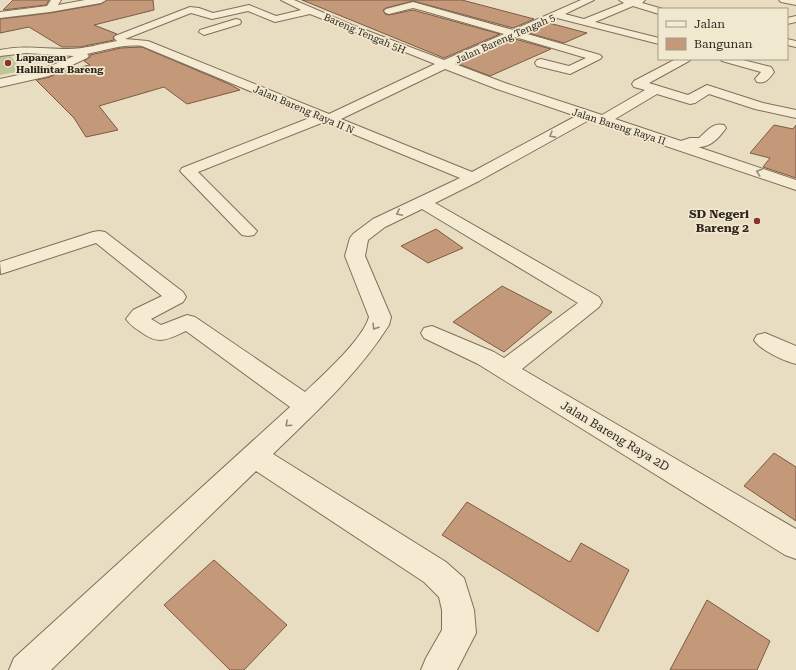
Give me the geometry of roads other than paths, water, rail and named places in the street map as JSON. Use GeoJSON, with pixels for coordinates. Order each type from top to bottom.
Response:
{"type":"FeatureCollection","features":[{"type":"Feature","properties":{"kind":"street"},"geometry":{"type":"LineString","coordinates":[[50,9],[56,0]]}},
{"type":"Feature","properties":{"kind":"street"},"geometry":{"type":"LineString","coordinates":[[0,15],[50,9],[101,0]]}},
{"type":"Feature","properties":{"kind":"street","name":"Bareng Tengah 5H"},"geometry":{"type":"LineString","coordinates":[[286,0],[348,28],[443,65]]}},
{"type":"Feature","properties":{"kind":"street","name":"Jalan Bareng Tengah 5"},"geometry":{"type":"LineString","coordinates":[[248,230],[188,171],[326,118],[589,0]]}},
{"type":"Feature","properties":{"kind":"street"},"geometry":{"type":"LineString","coordinates":[[585,22],[632,1],[658,10]]}},
{"type":"Feature","properties":{"kind":"street"},"geometry":{"type":"LineString","coordinates":[[389,12],[412,5],[418,6],[514,33],[572,47],[596,57],[570,70],[541,63],[572,47]]}},
{"type":"Feature","properties":{"kind":"street"},"geometry":{"type":"LineString","coordinates":[[0,53],[84,46],[124,37],[190,10],[196,10],[212,16],[249,8],[268,16],[279,18],[312,11]]}},
{"type":"Feature","properties":{"kind":"street"},"geometry":{"type":"LineString","coordinates":[[557,15],[658,41]]}},
{"type":"Feature","properties":{"kind":"street"},"geometry":{"type":"LineString","coordinates":[[204,32],[244,20],[258,19],[268,16]]}},
{"type":"Feature","properties":{"kind":"street"},"geometry":{"type":"LineString","coordinates":[[592,37],[613,29]]}},
{"type":"Feature","properties":{"kind":"street","name":"Jalan Bareng Raya II N"},"geometry":{"type":"LineString","coordinates":[[100,48],[116,43],[135,41],[144,43],[473,178]]}},
{"type":"Feature","properties":{"kind":"street"},"geometry":{"type":"LineString","coordinates":[[32,50],[51,53],[77,52],[100,48]]}},
{"type":"Feature","properties":{"kind":"street"},"geometry":{"type":"LineString","coordinates":[[0,82],[45,73],[100,48]]}},
{"type":"Feature","properties":{"kind":"street"},"geometry":{"type":"LineString","coordinates":[[683,60],[638,84],[690,100],[707,89],[796,114]]}},
{"type":"Feature","properties":{"kind":"street"},"geometry":{"type":"LineString","coordinates":[[730,60],[767,70],[761,79]]}},
{"type":"Feature","properties":{"kind":"street","name":"Jalan Bareng Raya II"},"geometry":{"type":"LineString","coordinates":[[443,65],[594,118],[796,185]]}},
{"type":"Feature","properties":{"kind":"street"},"geometry":{"type":"LineString","coordinates":[[26,670],[307,406],[352,360],[378,325],[380,318],[354,256],[359,238],[379,222],[655,90]]}},
{"type":"Feature","properties":{"kind":"street"},"geometry":{"type":"LineString","coordinates":[[682,147],[690,142],[703,143],[719,128]]}},
{"type":"Feature","properties":{"kind":"street"},"geometry":{"type":"LineString","coordinates":[[422,202],[592,302],[506,369]]}},
{"type":"Feature","properties":{"kind":"street"},"geometry":{"type":"LineString","coordinates":[[1,268],[99,236],[176,297],[141,315],[137,319],[157,333],[164,333],[187,322],[307,406]]}},
{"type":"Feature","properties":{"kind":"street","name":"Jalan Bareng Raya 2D"},"geometry":{"type":"LineString","coordinates":[[432,333],[506,369],[600,428],[796,545]]}},
{"type":"Feature","properties":{"kind":"street"},"geometry":{"type":"LineString","coordinates":[[765,340],[796,356]]}},
{"type":"Feature","properties":{"kind":"street"},"geometry":{"type":"LineString","coordinates":[[254,456],[435,572],[453,589],[458,610],[459,633],[438,670]]}},
{"type":"Feature","properties":{"kind":"place","name":"Lapangan Halilintar Bareng"},"geometry":{"type":"Point","coordinates":[8,63]}},
{"type":"Feature","properties":{"kind":"place","name":"SD Negeri Bareng 2"},"geometry":{"type":"Point","coordinates":[757,221]}}]}
